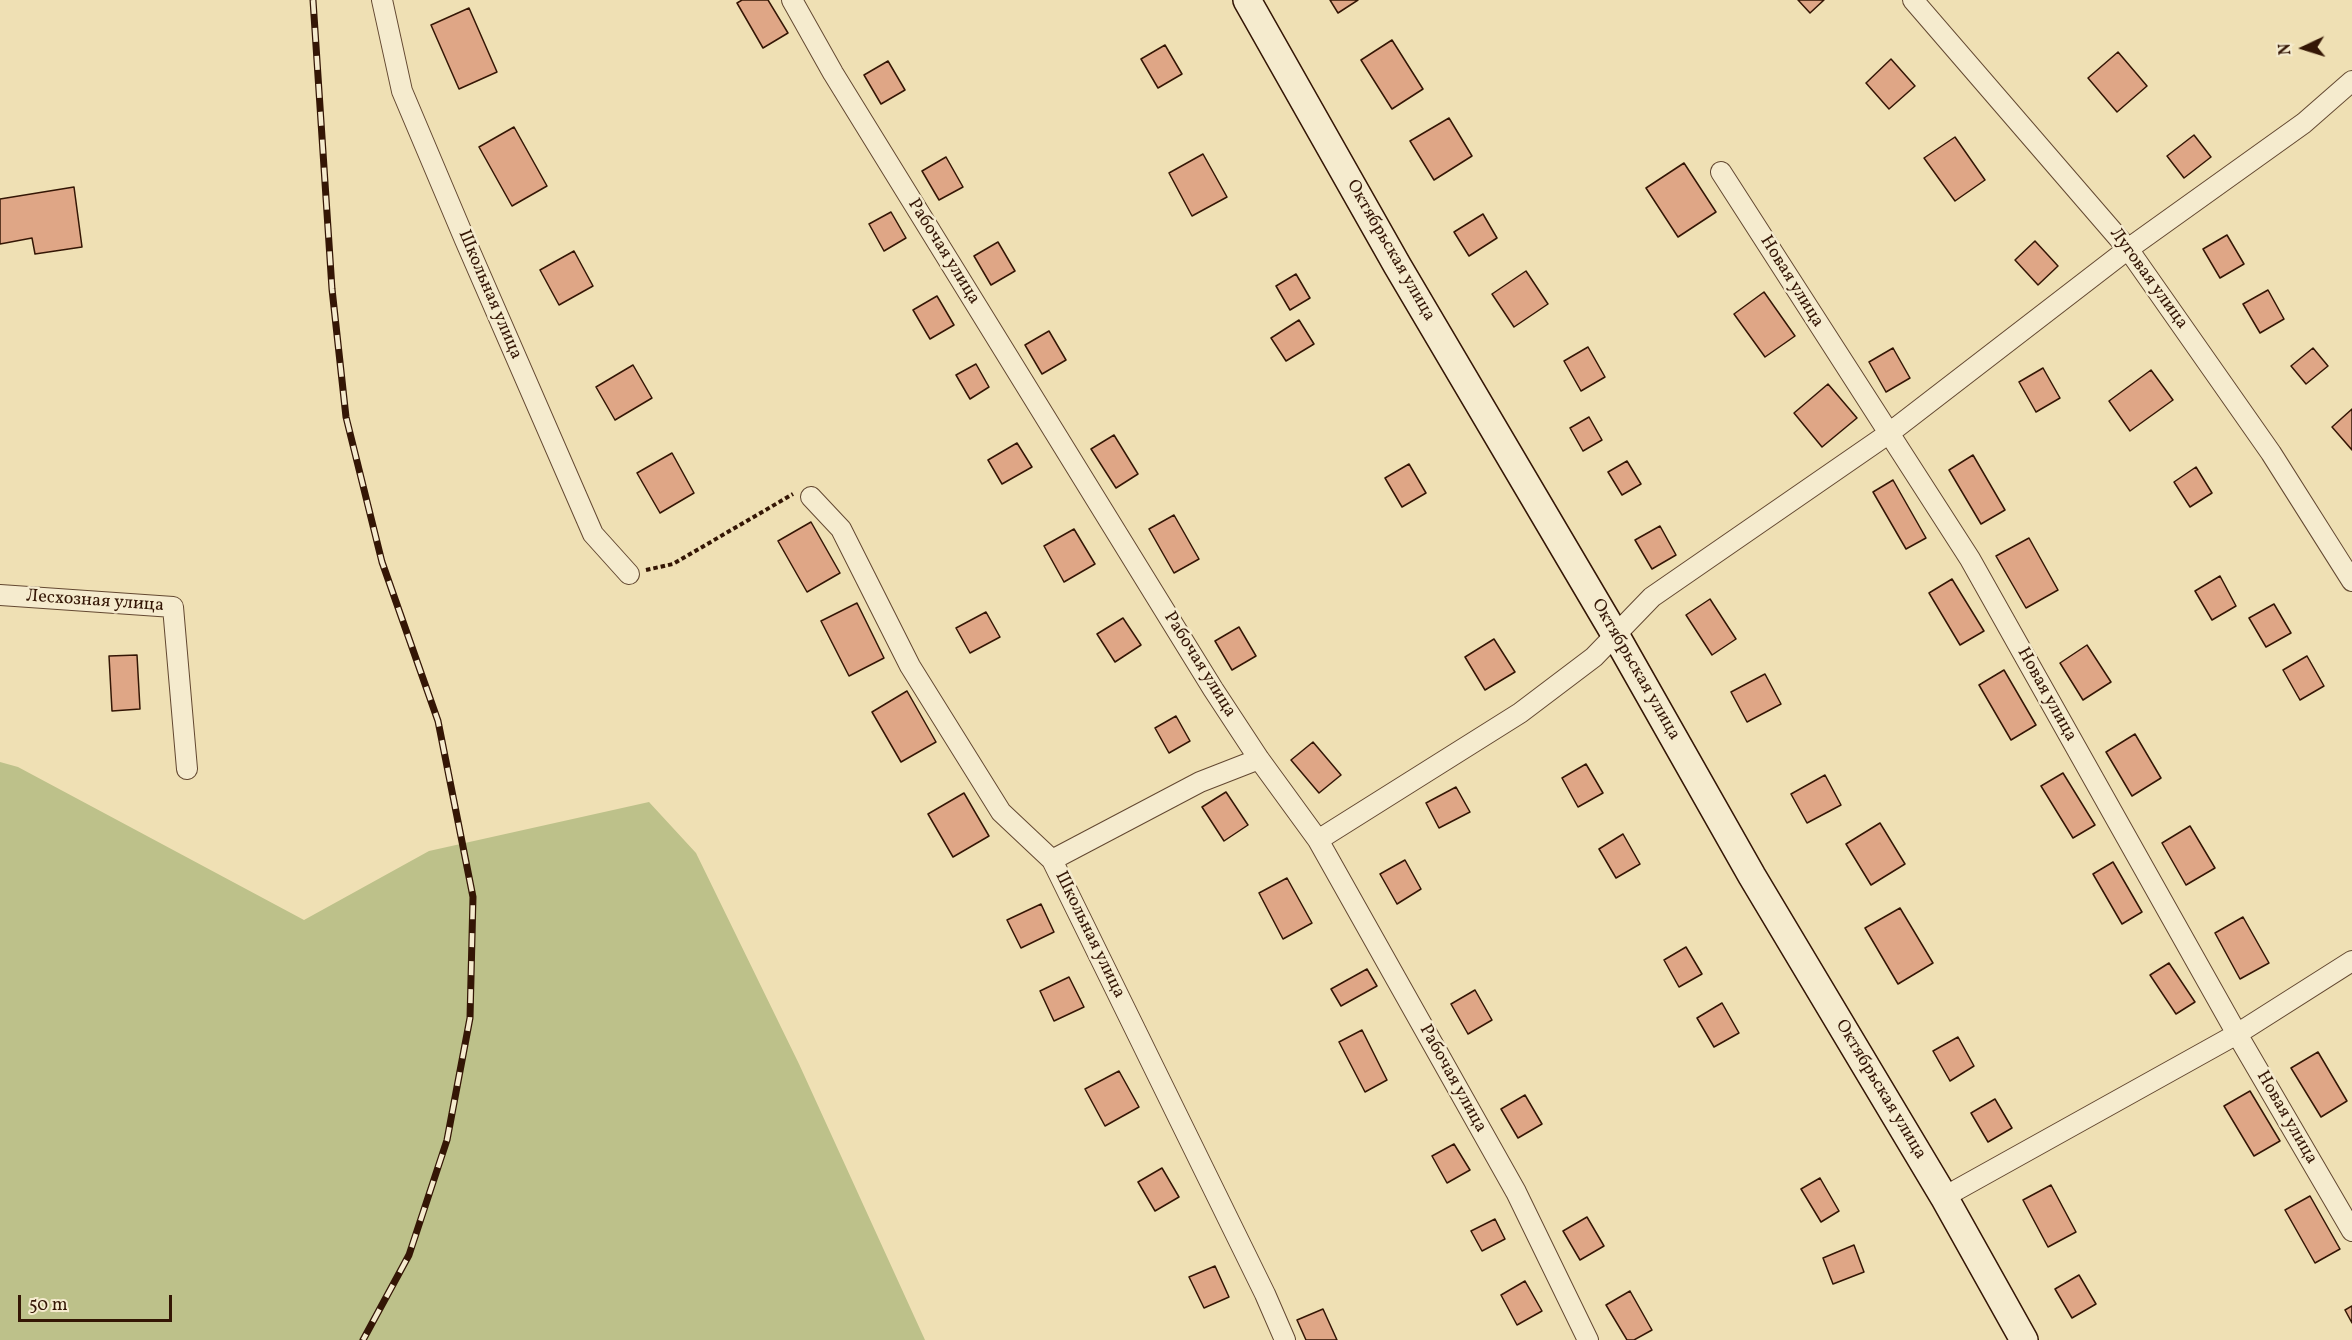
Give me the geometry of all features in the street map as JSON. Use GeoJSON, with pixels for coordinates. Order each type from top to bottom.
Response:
{"type":"FeatureCollection","features":[{"type":"Feature","properties":{"kind":"street","name":"Школьная улица"},"geometry":{"type":"LineString","coordinates":[[382,0],[402,91],[592,534],[629,574]]}},
{"type":"Feature","properties":{"kind":"street","name":"Рабочая улица"},"geometry":{"type":"LineString","coordinates":[[792,0],[839,83],[1206,679],[1259,759],[1318,840],[1516,1192],[1588,1340]]}},
{"type":"Feature","properties":{"kind":"street","name":"Октябрьская улица"},"geometry":{"type":"LineString","coordinates":[[1247,0],[1397,266],[1616,636],[1752,876],[1944,1197],[2025,1340]]}},
{"type":"Feature","properties":{"kind":"street","name":"Луговая улица"},"geometry":{"type":"LineString","coordinates":[[1913,0],[2128,249],[2271,453],[2352,581]]}},
{"type":"Feature","properties":{"kind":"street"},"geometry":{"type":"LineString","coordinates":[[1318,840],[1520,713],[1594,657],[1652,597],[1888,434],[2128,249],[2304,123],[2352,81]]}},
{"type":"Feature","properties":{"kind":"street","name":"Новая улица"},"geometry":{"type":"LineString","coordinates":[[1721,172],[1970,559],[2237,1034],[2352,1231]]}},
{"type":"Feature","properties":{"kind":"street","name":"Школьная улица"},"geometry":{"type":"LineString","coordinates":[[811,497],[841,529],[910,666],[1001,812],[1052,860],[1260,1283],[1285,1340]]}},
{"type":"Feature","properties":{"kind":"street","name":"Лесхозная улица"},"geometry":{"type":"LineString","coordinates":[[0,595],[173,607],[187,769]]}},
{"type":"Feature","properties":{"kind":"street"},"geometry":{"type":"LineString","coordinates":[[1052,860],[1200,782],[1259,759]]}},
{"type":"Feature","properties":{"kind":"street"},"geometry":{"type":"LineString","coordinates":[[1944,1197],[2237,1034],[2352,961]]}},
{"type":"Feature","properties":{"kind":"path"},"geometry":{"type":"LineString","coordinates":[[629,574],[673,564],[774,507],[791,494],[811,497]]}},
{"type":"Feature","properties":{"kind":"green space"},"geometry":{"type":"Polygon","coordinates":[[[0,762],[18,767],[304,920],[429,851],[649,802],[696,853],[799,1064],[925,1340],[0,1340],[0,762]]]}},
{"type":"Feature","properties":{"kind":"building"},"geometry":{"type":"Polygon","coordinates":[[[742,0],[768,0],[788,33],[763,48],[737,3],[742,0]]]}},
{"type":"Feature","properties":{"kind":"building"},"geometry":{"type":"Polygon","coordinates":[[[1330,0],[1358,0],[1338,13],[1330,0]]]}},
{"type":"Feature","properties":{"kind":"building"},"geometry":{"type":"Polygon","coordinates":[[[1798,0],[1824,0],[1810,13],[1798,0]]]}},
{"type":"Feature","properties":{"kind":"building"},"geometry":{"type":"Polygon","coordinates":[[[469,8],[497,72],[459,89],[431,25],[469,8]]]}},
{"type":"Feature","properties":{"kind":"building"},"geometry":{"type":"Polygon","coordinates":[[[1392,40],[1423,89],[1392,109],[1361,60],[1392,40]]]}},
{"type":"Feature","properties":{"kind":"building"},"geometry":{"type":"Polygon","coordinates":[[[1165,45],[1182,74],[1158,88],[1141,59],[1165,45]]]}},
{"type":"Feature","properties":{"kind":"building"},"geometry":{"type":"Polygon","coordinates":[[[2118,52],[2147,86],[2117,112],[2088,78],[2118,52]]]}},
{"type":"Feature","properties":{"kind":"building"},"geometry":{"type":"Polygon","coordinates":[[[1891,59],[1915,86],[1889,109],[1866,83],[1891,59]]]}},
{"type":"Feature","properties":{"kind":"building"},"geometry":{"type":"Polygon","coordinates":[[[888,61],[905,90],[881,104],[864,75],[888,61]]]}},
{"type":"Feature","properties":{"kind":"building"},"geometry":{"type":"Polygon","coordinates":[[[1449,118],[1472,156],[1434,180],[1410,141],[1449,118]]]}},
{"type":"Feature","properties":{"kind":"building"},"geometry":{"type":"Polygon","coordinates":[[[514,127],[547,186],[512,206],[479,147],[514,127]]]}},
{"type":"Feature","properties":{"kind":"building"},"geometry":{"type":"Polygon","coordinates":[[[2194,135],[2211,157],[2184,178],[2167,156],[2194,135]]]}},
{"type":"Feature","properties":{"kind":"building"},"geometry":{"type":"Polygon","coordinates":[[[1955,137],[1985,180],[1955,201],[1924,158],[1955,137]]]}},
{"type":"Feature","properties":{"kind":"building"},"geometry":{"type":"Polygon","coordinates":[[[1203,154],[1227,197],[1192,216],[1169,173],[1203,154]]]}},
{"type":"Feature","properties":{"kind":"building"},"geometry":{"type":"Polygon","coordinates":[[[946,157],[963,187],[939,200],[922,171],[946,157]]]}},
{"type":"Feature","properties":{"kind":"building"},"geometry":{"type":"Polygon","coordinates":[[[1684,163],[1716,212],[1678,237],[1646,188],[1684,163]]]}},
{"type":"Feature","properties":{"kind":"building"},"geometry":{"type":"Polygon","coordinates":[[[74,187],[82,247],[35,254],[32,238],[0,244],[0,199],[74,187]]]}},
{"type":"Feature","properties":{"kind":"building"},"geometry":{"type":"Polygon","coordinates":[[[891,212],[906,238],[884,251],[869,224],[891,212]]]}},
{"type":"Feature","properties":{"kind":"building"},"geometry":{"type":"Polygon","coordinates":[[[1483,214],[1497,238],[1469,256],[1454,232],[1483,214]]]}},
{"type":"Feature","properties":{"kind":"building"},"geometry":{"type":"Polygon","coordinates":[[[2227,235],[2244,264],[2220,278],[2203,249],[2227,235]]]}},
{"type":"Feature","properties":{"kind":"building"},"geometry":{"type":"Polygon","coordinates":[[[2035,241],[2058,266],[2038,285],[2015,260],[2035,241]]]}},
{"type":"Feature","properties":{"kind":"building"},"geometry":{"type":"Polygon","coordinates":[[[998,242],[1015,271],[991,285],[974,256],[998,242]]]}},
{"type":"Feature","properties":{"kind":"building"},"geometry":{"type":"Polygon","coordinates":[[[574,251],[593,286],[559,305],[540,270],[574,251]]]}},
{"type":"Feature","properties":{"kind":"building"},"geometry":{"type":"Polygon","coordinates":[[[1526,271],[1548,304],[1514,327],[1492,294],[1526,271]]]}},
{"type":"Feature","properties":{"kind":"building"},"geometry":{"type":"Polygon","coordinates":[[[1296,274],[1310,298],[1290,310],[1276,286],[1296,274]]]}},
{"type":"Feature","properties":{"kind":"building"},"geometry":{"type":"Polygon","coordinates":[[[2268,290],[2284,319],[2260,333],[2243,304],[2268,290]]]}},
{"type":"Feature","properties":{"kind":"building"},"geometry":{"type":"Polygon","coordinates":[[[1764,292],[1795,336],[1765,357],[1734,314],[1764,292]]]}},
{"type":"Feature","properties":{"kind":"building"},"geometry":{"type":"Polygon","coordinates":[[[937,296],[954,325],[930,339],[913,310],[937,296]]]}},
{"type":"Feature","properties":{"kind":"building"},"geometry":{"type":"Polygon","coordinates":[[[1299,320],[1314,344],[1286,361],[1271,338],[1299,320]]]}},
{"type":"Feature","properties":{"kind":"building"},"geometry":{"type":"Polygon","coordinates":[[[1049,331],[1066,360],[1042,374],[1025,345],[1049,331]]]}},
{"type":"Feature","properties":{"kind":"building"},"geometry":{"type":"Polygon","coordinates":[[[1588,347],[1605,377],[1581,391],[1564,361],[1588,347]]]}},
{"type":"Feature","properties":{"kind":"building"},"geometry":{"type":"Polygon","coordinates":[[[1893,348],[1910,378],[1886,392],[1869,362],[1893,348]]]}},
{"type":"Feature","properties":{"kind":"building"},"geometry":{"type":"Polygon","coordinates":[[[2313,348],[2328,366],[2306,384],[2291,366],[2313,348]]]}},
{"type":"Feature","properties":{"kind":"building"},"geometry":{"type":"Polygon","coordinates":[[[976,364],[989,387],[970,399],[956,375],[976,364]]]}},
{"type":"Feature","properties":{"kind":"building"},"geometry":{"type":"Polygon","coordinates":[[[633,365],[652,398],[615,420],[596,387],[633,365]]]}},
{"type":"Feature","properties":{"kind":"building"},"geometry":{"type":"Polygon","coordinates":[[[2043,368],[2060,398],[2036,412],[2019,382],[2043,368]]]}},
{"type":"Feature","properties":{"kind":"building"},"geometry":{"type":"Polygon","coordinates":[[[2151,370],[2173,400],[2130,431],[2109,401],[2151,370]]]}},
{"type":"Feature","properties":{"kind":"building"},"geometry":{"type":"Polygon","coordinates":[[[1828,384],[1857,418],[1822,447],[1794,413],[1828,384]]]}},
{"type":"Feature","properties":{"kind":"building"},"geometry":{"type":"Polygon","coordinates":[[[2352,409],[2352,450],[2332,427],[2352,409]]]}},
{"type":"Feature","properties":{"kind":"building"},"geometry":{"type":"Polygon","coordinates":[[[1589,417],[1602,440],[1583,451],[1570,428],[1589,417]]]}},
{"type":"Feature","properties":{"kind":"building"},"geometry":{"type":"Polygon","coordinates":[[[1114,435],[1138,474],[1116,488],[1091,449],[1114,435]]]}},
{"type":"Feature","properties":{"kind":"building"},"geometry":{"type":"Polygon","coordinates":[[[1017,443],[1032,467],[1002,484],[988,460],[1017,443]]]}},
{"type":"Feature","properties":{"kind":"building"},"geometry":{"type":"Polygon","coordinates":[[[672,453],[694,493],[660,513],[637,473],[672,453]]]}},
{"type":"Feature","properties":{"kind":"building"},"geometry":{"type":"Polygon","coordinates":[[[1973,455],[2005,510],[1981,524],[1949,470],[1973,455]]]}},
{"type":"Feature","properties":{"kind":"building"},"geometry":{"type":"Polygon","coordinates":[[[1627,461],[1641,484],[1622,495],[1608,472],[1627,461]]]}},
{"type":"Feature","properties":{"kind":"building"},"geometry":{"type":"Polygon","coordinates":[[[1409,464],[1426,493],[1402,507],[1385,478],[1409,464]]]}},
{"type":"Feature","properties":{"kind":"building"},"geometry":{"type":"Polygon","coordinates":[[[2196,467],[2212,493],[2190,507],[2174,482],[2196,467]]]}},
{"type":"Feature","properties":{"kind":"building"},"geometry":{"type":"Polygon","coordinates":[[[1893,480],[1926,538],[1906,549],[1873,492],[1893,480]]]}},
{"type":"Feature","properties":{"kind":"building"},"geometry":{"type":"Polygon","coordinates":[[[1174,515],[1199,559],[1174,573],[1149,529],[1174,515]]]}},
{"type":"Feature","properties":{"kind":"building"},"geometry":{"type":"Polygon","coordinates":[[[811,522],[840,573],[807,592],[778,541],[811,522]]]}},
{"type":"Feature","properties":{"kind":"building"},"geometry":{"type":"Polygon","coordinates":[[[1660,526],[1676,555],[1652,569],[1635,540],[1660,526]]]}},
{"type":"Feature","properties":{"kind":"building"},"geometry":{"type":"Polygon","coordinates":[[[1074,529],[1095,564],[1064,582],[1044,546],[1074,529]]]}},
{"type":"Feature","properties":{"kind":"building"},"geometry":{"type":"Polygon","coordinates":[[[2029,538],[2058,590],[2026,608],[1996,556],[2029,538]]]}},
{"type":"Feature","properties":{"kind":"building"},"geometry":{"type":"Polygon","coordinates":[[[2220,576],[2236,606],[2212,620],[2195,591],[2220,576]]]}},
{"type":"Feature","properties":{"kind":"building"},"geometry":{"type":"Polygon","coordinates":[[[1952,579],[1984,631],[1960,645],[1929,593],[1952,579]]]}},
{"type":"Feature","properties":{"kind":"building"},"geometry":{"type":"Polygon","coordinates":[[[1710,599],[1736,639],[1712,655],[1686,615],[1710,599]]]}},
{"type":"Feature","properties":{"kind":"building"},"geometry":{"type":"Polygon","coordinates":[[[857,603],[884,658],[849,676],[821,621],[857,603]]]}},
{"type":"Feature","properties":{"kind":"building"},"geometry":{"type":"Polygon","coordinates":[[[2274,604],[2291,633],[2266,647],[2249,618],[2274,604]]]}},
{"type":"Feature","properties":{"kind":"building"},"geometry":{"type":"Polygon","coordinates":[[[986,612],[1000,637],[970,653],[956,628],[986,612]]]}},
{"type":"Feature","properties":{"kind":"building"},"geometry":{"type":"Polygon","coordinates":[[[1123,618],[1141,645],[1115,662],[1097,634],[1123,618]]]}},
{"type":"Feature","properties":{"kind":"building"},"geometry":{"type":"Polygon","coordinates":[[[1239,627],[1256,656],[1232,670],[1215,641],[1239,627]]]}},
{"type":"Feature","properties":{"kind":"building"},"geometry":{"type":"Polygon","coordinates":[[[1494,639],[1515,672],[1485,690],[1465,657],[1494,639]]]}},
{"type":"Feature","properties":{"kind":"building"},"geometry":{"type":"Polygon","coordinates":[[[2087,645],[2111,682],[2083,700],[2060,663],[2087,645]]]}},
{"type":"Feature","properties":{"kind":"building"},"geometry":{"type":"Polygon","coordinates":[[[137,655],[140,709],[112,711],[109,656],[137,655]]]}},
{"type":"Feature","properties":{"kind":"building"},"geometry":{"type":"Polygon","coordinates":[[[2307,656],[2324,686],[2300,700],[2283,670],[2307,656]]]}},
{"type":"Feature","properties":{"kind":"building"},"geometry":{"type":"Polygon","coordinates":[[[2004,670],[2036,725],[2011,740],[1979,685],[2004,670]]]}},
{"type":"Feature","properties":{"kind":"building"},"geometry":{"type":"Polygon","coordinates":[[[1765,674],[1781,704],[1747,722],[1731,692],[1765,674]]]}},
{"type":"Feature","properties":{"kind":"building"},"geometry":{"type":"Polygon","coordinates":[[[907,691],[936,742],[901,762],[872,712],[907,691]]]}},
{"type":"Feature","properties":{"kind":"building"},"geometry":{"type":"Polygon","coordinates":[[[1176,716],[1190,741],[1169,753],[1155,728],[1176,716]]]}},
{"type":"Feature","properties":{"kind":"building"},"geometry":{"type":"Polygon","coordinates":[[[2135,734],[2161,778],[2132,796],[2106,752],[2135,734]]]}},
{"type":"Feature","properties":{"kind":"building"},"geometry":{"type":"Polygon","coordinates":[[[1313,742],[1341,775],[1319,793],[1291,760],[1313,742]]]}},
{"type":"Feature","properties":{"kind":"building"},"geometry":{"type":"Polygon","coordinates":[[[1586,764],[1603,793],[1578,807],[1562,778],[1586,764]]]}},
{"type":"Feature","properties":{"kind":"building"},"geometry":{"type":"Polygon","coordinates":[[[2063,773],[2095,825],[2073,838],[2041,786],[2063,773]]]}},
{"type":"Feature","properties":{"kind":"building"},"geometry":{"type":"Polygon","coordinates":[[[1825,775],[1841,805],[1807,823],[1791,794],[1825,775]]]}},
{"type":"Feature","properties":{"kind":"building"},"geometry":{"type":"Polygon","coordinates":[[[1456,787],[1470,812],[1439,828],[1426,803],[1456,787]]]}},
{"type":"Feature","properties":{"kind":"building"},"geometry":{"type":"Polygon","coordinates":[[[1226,792],[1248,825],[1224,841],[1202,807],[1226,792]]]}},
{"type":"Feature","properties":{"kind":"building"},"geometry":{"type":"Polygon","coordinates":[[[964,793],[989,836],[953,857],[928,814],[964,793]]]}},
{"type":"Feature","properties":{"kind":"building"},"geometry":{"type":"Polygon","coordinates":[[[1880,823],[1905,864],[1871,885],[1846,844],[1880,823]]]}},
{"type":"Feature","properties":{"kind":"building"},"geometry":{"type":"Polygon","coordinates":[[[2190,826],[2215,868],[2186,885],[2162,843],[2190,826]]]}},
{"type":"Feature","properties":{"kind":"building"},"geometry":{"type":"Polygon","coordinates":[[[1623,834],[1640,864],[1616,878],[1599,849],[1623,834]]]}},
{"type":"Feature","properties":{"kind":"building"},"geometry":{"type":"Polygon","coordinates":[[[1405,860],[1421,889],[1397,904],[1380,874],[1405,860]]]}},
{"type":"Feature","properties":{"kind":"building"},"geometry":{"type":"Polygon","coordinates":[[[2113,862],[2142,912],[2122,924],[2093,874],[2113,862]]]}},
{"type":"Feature","properties":{"kind":"building"},"geometry":{"type":"Polygon","coordinates":[[[1287,878],[1312,923],[1283,939],[1259,893],[1287,878]]]}},
{"type":"Feature","properties":{"kind":"building"},"geometry":{"type":"Polygon","coordinates":[[[1041,904],[1054,932],[1021,948],[1007,920],[1041,904]]]}},
{"type":"Feature","properties":{"kind":"building"},"geometry":{"type":"Polygon","coordinates":[[[1900,908],[1933,963],[1898,984],[1865,928],[1900,908]]]}},
{"type":"Feature","properties":{"kind":"building"},"geometry":{"type":"Polygon","coordinates":[[[2243,917],[2269,963],[2240,979],[2215,933],[2243,917]]]}},
{"type":"Feature","properties":{"kind":"building"},"geometry":{"type":"Polygon","coordinates":[[[1686,947],[1702,974],[1679,987],[1664,960],[1686,947]]]}},
{"type":"Feature","properties":{"kind":"building"},"geometry":{"type":"Polygon","coordinates":[[[2169,963],[2195,1002],[2176,1014],[2150,975],[2169,963]]]}},
{"type":"Feature","properties":{"kind":"building"},"geometry":{"type":"Polygon","coordinates":[[[1367,969],[1377,986],[1341,1006],[1331,989],[1367,969]]]}},
{"type":"Feature","properties":{"kind":"building"},"geometry":{"type":"Polygon","coordinates":[[[1069,977],[1084,1007],[1054,1021],[1040,991],[1069,977]]]}},
{"type":"Feature","properties":{"kind":"building"},"geometry":{"type":"Polygon","coordinates":[[[1475,990],[1492,1020],[1468,1034],[1451,1004],[1475,990]]]}},
{"type":"Feature","properties":{"kind":"building"},"geometry":{"type":"Polygon","coordinates":[[[1722,1003],[1739,1033],[1714,1047],[1697,1018],[1722,1003]]]}},
{"type":"Feature","properties":{"kind":"building"},"geometry":{"type":"Polygon","coordinates":[[[1362,1030],[1387,1080],[1365,1092],[1339,1042],[1362,1030]]]}},
{"type":"Feature","properties":{"kind":"building"},"geometry":{"type":"Polygon","coordinates":[[[1958,1037],[1974,1066],[1950,1081],[1933,1051],[1958,1037]]]}},
{"type":"Feature","properties":{"kind":"building"},"geometry":{"type":"Polygon","coordinates":[[[2318,1052],[2347,1101],[2321,1117],[2291,1068],[2318,1052]]]}},
{"type":"Feature","properties":{"kind":"building"},"geometry":{"type":"Polygon","coordinates":[[[1119,1071],[1139,1107],[1105,1126],[1085,1089],[1119,1071]]]}},
{"type":"Feature","properties":{"kind":"building"},"geometry":{"type":"Polygon","coordinates":[[[2250,1091],[2280,1141],[2254,1156],[2224,1106],[2250,1091]]]}},
{"type":"Feature","properties":{"kind":"building"},"geometry":{"type":"Polygon","coordinates":[[[1525,1095],[1542,1124],[1518,1138],[1501,1109],[1525,1095]]]}},
{"type":"Feature","properties":{"kind":"building"},"geometry":{"type":"Polygon","coordinates":[[[1995,1099],[2012,1128],[1988,1142],[1971,1113],[1995,1099]]]}},
{"type":"Feature","properties":{"kind":"building"},"geometry":{"type":"Polygon","coordinates":[[[1454,1144],[1470,1170],[1447,1183],[1432,1156],[1454,1144]]]}},
{"type":"Feature","properties":{"kind":"building"},"geometry":{"type":"Polygon","coordinates":[[[1162,1168],[1179,1197],[1155,1211],[1138,1182],[1162,1168]]]}},
{"type":"Feature","properties":{"kind":"building"},"geometry":{"type":"Polygon","coordinates":[[[1820,1178],[1839,1211],[1821,1222],[1801,1189],[1820,1178]]]}},
{"type":"Feature","properties":{"kind":"building"},"geometry":{"type":"Polygon","coordinates":[[[2051,1185],[2076,1232],[2048,1247],[2023,1200],[2051,1185]]]}},
{"type":"Feature","properties":{"kind":"building"},"geometry":{"type":"Polygon","coordinates":[[[2310,1196],[2340,1249],[2315,1263],[2285,1210],[2310,1196]]]}},
{"type":"Feature","properties":{"kind":"building"},"geometry":{"type":"Polygon","coordinates":[[[1587,1217],[1604,1246],[1580,1260],[1563,1231],[1587,1217]]]}},
{"type":"Feature","properties":{"kind":"building"},"geometry":{"type":"Polygon","coordinates":[[[1495,1219],[1505,1239],[1482,1251],[1471,1231],[1495,1219]]]}},
{"type":"Feature","properties":{"kind":"building"},"geometry":{"type":"Polygon","coordinates":[[[1854,1245],[1864,1272],[1833,1284],[1823,1258],[1854,1245]]]}},
{"type":"Feature","properties":{"kind":"building"},"geometry":{"type":"Polygon","coordinates":[[[1215,1266],[1229,1297],[1204,1308],[1189,1277],[1215,1266]]]}},
{"type":"Feature","properties":{"kind":"building"},"geometry":{"type":"Polygon","coordinates":[[[2079,1275],[2096,1304],[2072,1318],[2055,1289],[2079,1275]]]}},
{"type":"Feature","properties":{"kind":"building"},"geometry":{"type":"Polygon","coordinates":[[[1525,1281],[1542,1311],[1517,1325],[1501,1295],[1525,1281]]]}},
{"type":"Feature","properties":{"kind":"building"},"geometry":{"type":"Polygon","coordinates":[[[1630,1291],[1652,1330],[1634,1340],[1627,1340],[1606,1305],[1630,1291]]]}},
{"type":"Feature","properties":{"kind":"building"},"geometry":{"type":"Polygon","coordinates":[[[2352,1306],[2352,1323],[2345,1310],[2352,1306]]]}},
{"type":"Feature","properties":{"kind":"building"},"geometry":{"type":"Polygon","coordinates":[[[1323,1309],[1337,1340],[1306,1340],[1297,1320],[1323,1309]]]}},
{"type":"Feature","properties":{"kind":"railway"},"geometry":{"type":"LineString","coordinates":[[313,0],[332,289],[346,417],[382,562],[438,721],[473,897],[470,1018],[447,1140],[409,1255],[363,1340]]}}]}
